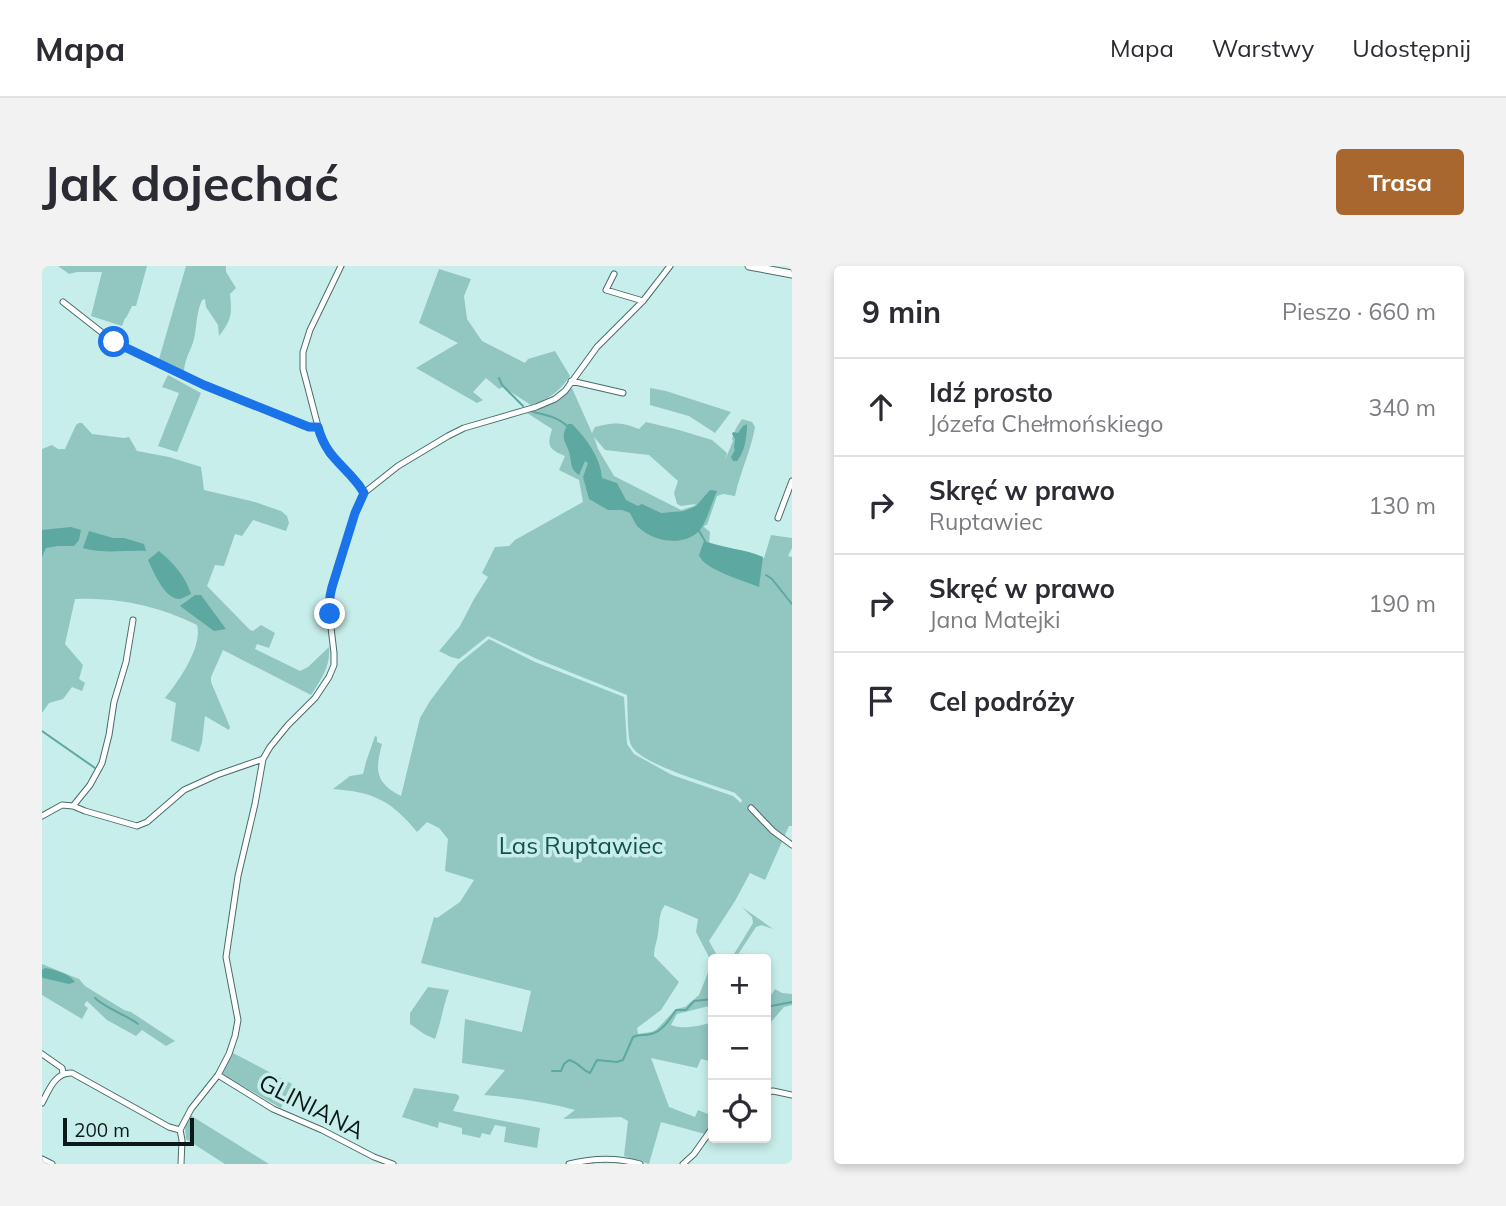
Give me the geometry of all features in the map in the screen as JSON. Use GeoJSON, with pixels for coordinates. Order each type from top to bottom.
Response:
{"type":"FeatureCollection","features":[{"type":"Feature","properties":{"kind":"street"},"geometry":{"type":"LineString","coordinates":[[341,266],[310,330],[303,352],[303,369],[318,427],[329,453],[360,485],[364,493]]}},
{"type":"Feature","properties":{"kind":"street"},"geometry":{"type":"LineString","coordinates":[[181,1164],[180,1130],[191,1109],[218,1075],[231,1049],[238,1020],[226,957],[238,876],[255,804],[262,759],[282,732],[315,698],[334,664],[330,596],[355,513],[364,493],[398,466],[464,428],[536,407],[565,391],[597,347],[643,301],[670,266]]}},
{"type":"Feature","properties":{"kind":"street"},"geometry":{"type":"LineString","coordinates":[[749,266],[792,274]]}},
{"type":"Feature","properties":{"kind":"street"},"geometry":{"type":"LineString","coordinates":[[614,274],[606,290],[643,301]]}},
{"type":"Feature","properties":{"kind":"street"},"geometry":{"type":"LineString","coordinates":[[63,302],[114,342],[204,385],[309,427],[318,427]]}},
{"type":"Feature","properties":{"kind":"street"},"geometry":{"type":"LineString","coordinates":[[571,381],[623,393]]}},
{"type":"Feature","properties":{"kind":"street"},"geometry":{"type":"LineString","coordinates":[[778,518],[792,481]]}},
{"type":"Feature","properties":{"kind":"street"},"geometry":{"type":"LineString","coordinates":[[73,806],[90,785],[102,763],[133,620]]}},
{"type":"Feature","properties":{"kind":"street"},"geometry":{"type":"LineString","coordinates":[[42,816],[62,805],[73,806],[136,826],[147,822],[184,790],[262,759]]}},
{"type":"Feature","properties":{"kind":"street"},"geometry":{"type":"LineString","coordinates":[[751,808],[773,831],[792,845]]}},
{"type":"Feature","properties":{"kind":"street"},"geometry":{"type":"LineString","coordinates":[[42,1054],[62,1068],[63,1073]]}},
{"type":"Feature","properties":{"kind":"street"},"geometry":{"type":"LineString","coordinates":[[42,1103],[52,1085],[63,1073],[69,1072],[180,1130]]}},
{"type":"Feature","properties":{"kind":"street","name":"GLINIANA"},"geometry":{"type":"LineString","coordinates":[[218,1075],[272,1109],[393,1164]]}},
{"type":"Feature","properties":{"kind":"street"},"geometry":{"type":"LineString","coordinates":[[771,1091],[792,1095]]}},
{"type":"Feature","properties":{"kind":"street"},"geometry":{"type":"LineString","coordinates":[[683,1164],[708,1134]]}},
{"type":"Feature","properties":{"kind":"street"},"geometry":{"type":"LineString","coordinates":[[569,1164],[583,1160],[615,1158],[640,1164]]}},
{"type":"Feature","properties":{"kind":"street"},"geometry":{"type":"LineString","coordinates":[[42,1159],[52,1164]]}},
{"type":"Feature","properties":{"kind":"green space"},"geometry":{"type":"Polygon","coordinates":[[[58,266],[147,266],[136,306],[132,306],[122,326],[91,316],[102,272],[69,274],[58,266]]]}},
{"type":"Feature","properties":{"kind":"green space"},"geometry":{"type":"Polygon","coordinates":[[[186,266],[226,266],[226,272],[236,288],[230,294],[229,321],[219,336],[218,325],[206,307],[205,299],[202,300],[184,371],[159,359],[186,266]]]}},
{"type":"Feature","properties":{"kind":"green space"},"geometry":{"type":"Polygon","coordinates":[[[439,269],[471,279],[464,296],[467,319],[482,341],[525,363],[528,359],[555,351],[570,376],[558,391],[531,405],[503,387],[499,389],[486,378],[473,392],[483,400],[477,403],[416,368],[458,343],[419,323],[439,269]]]}},
{"type":"Feature","properties":{"kind":"green space"},"geometry":{"type":"Polygon","coordinates":[[[168,375],[201,393],[177,452],[158,446],[179,393],[162,387],[168,375]]]}},
{"type":"Feature","properties":{"kind":"green space","name":"Las Ruptawiec"},"geometry":{"type":"Polygon","coordinates":[[[572,388],[592,433],[595,427],[602,425],[627,425],[639,429],[646,422],[712,440],[727,453],[725,460],[742,419],[752,422],[755,427],[753,436],[735,496],[717,496],[704,527],[710,532],[709,544],[759,559],[764,558],[771,535],[792,538],[792,548],[788,556],[792,557],[792,826],[789,826],[765,880],[750,873],[709,941],[716,954],[708,955],[696,932],[698,919],[665,905],[660,915],[654,956],[679,982],[661,1010],[637,1028],[638,1034],[656,1030],[676,1009],[685,1007],[699,995],[708,973],[708,1006],[677,1014],[671,1025],[686,1027],[708,1023],[708,1061],[701,1059],[697,1068],[651,1058],[669,1107],[695,1117],[698,1110],[708,1114],[708,1130],[705,1134],[661,1122],[649,1164],[624,1156],[628,1121],[621,1117],[563,1119],[575,1110],[484,1095],[505,1070],[462,1063],[465,1019],[522,1032],[531,991],[421,963],[434,917],[437,918],[460,902],[474,880],[445,871],[448,839],[439,828],[427,822],[417,832],[390,805],[370,795],[333,789],[350,776],[363,774],[375,736],[377,742],[382,744],[378,761],[379,775],[386,786],[401,796],[420,718],[458,664],[489,639],[535,662],[624,697],[627,744],[634,754],[672,775],[733,796],[741,803],[742,800],[735,793],[662,766],[637,752],[630,740],[627,695],[488,636],[459,659],[439,651],[460,626],[488,577],[482,573],[495,547],[509,546],[583,502],[579,480],[559,470],[565,456],[550,446],[552,429],[527,413],[556,402],[572,388]],[[594,437],[614,476],[681,510],[696,504],[677,504],[674,493],[678,481],[649,455],[605,450],[594,437]]]}},
{"type":"Feature","properties":{"kind":"green space"},"geometry":{"type":"Polygon","coordinates":[[[650,388],[731,412],[715,433],[689,416],[650,405],[650,388]]]}},
{"type":"Feature","properties":{"kind":"green space"},"geometry":{"type":"Polygon","coordinates":[[[79,423],[92,434],[129,437],[137,451],[201,467],[204,490],[255,502],[281,511],[287,516],[289,523],[286,531],[253,520],[242,536],[235,534],[224,566],[215,565],[207,586],[250,630],[253,631],[261,625],[275,633],[269,648],[257,644],[255,649],[300,671],[329,647],[327,667],[311,695],[223,650],[211,682],[229,730],[205,716],[199,752],[171,741],[176,703],[165,698],[193,654],[198,634],[197,625],[138,604],[75,599],[65,644],[83,665],[79,679],[85,683],[82,691],[72,687],[63,699],[49,703],[42,713],[42,449],[52,445],[65,449],[79,423]]]}},
{"type":"Feature","properties":{"kind":"green space"},"geometry":{"type":"Polygon","coordinates":[[[742,907],[773,929],[761,925],[756,927],[738,954],[734,954],[753,923],[752,917],[742,907]]]}},
{"type":"Feature","properties":{"kind":"green space"},"geometry":{"type":"Polygon","coordinates":[[[42,964],[79,979],[85,986],[175,1041],[166,1046],[142,1030],[136,1036],[107,1020],[87,1001],[84,1005],[88,1008],[82,1019],[42,995],[42,964]]]}},
{"type":"Feature","properties":{"kind":"green space"},"geometry":{"type":"Polygon","coordinates":[[[428,987],[449,990],[435,1039],[410,1024],[410,1013],[428,987]]]}},
{"type":"Feature","properties":{"kind":"green space"},"geometry":{"type":"Polygon","coordinates":[[[775,989],[792,994],[792,1005],[784,1007],[771,1022],[771,1017],[771,995],[775,989]]]}},
{"type":"Feature","properties":{"kind":"green space"},"geometry":{"type":"Polygon","coordinates":[[[233,1053],[292,1084],[281,1108],[223,1075],[233,1053]]]}},
{"type":"Feature","properties":{"kind":"green space"},"geometry":{"type":"Polygon","coordinates":[[[414,1088],[456,1094],[459,1098],[453,1111],[540,1128],[537,1148],[504,1142],[506,1127],[495,1125],[490,1135],[482,1133],[480,1138],[462,1134],[462,1128],[439,1122],[438,1128],[402,1117],[414,1088]]]}},
{"type":"Feature","properties":{"kind":"green space"},"geometry":{"type":"Polygon","coordinates":[[[190,1115],[269,1164],[225,1164],[186,1139],[185,1127],[190,1115]]]}},
{"type":"Feature","properties":{"kind":"shaded area"},"geometry":{"type":"Polygon","coordinates":[[[568,424],[572,424],[592,449],[602,478],[617,483],[626,500],[638,506],[642,504],[661,513],[684,511],[696,506],[710,490],[717,491],[699,531],[677,541],[660,539],[638,527],[630,513],[608,510],[589,499],[583,477],[588,463],[585,461],[579,475],[573,469],[564,438],[568,424]]]}},
{"type":"Feature","properties":{"kind":"shaded area"},"geometry":{"type":"Polygon","coordinates":[[[747,424],[742,453],[737,461],[733,461],[731,457],[735,450],[735,439],[732,434],[738,433],[747,424]]]}},
{"type":"Feature","properties":{"kind":"shaded area"},"geometry":{"type":"Polygon","coordinates":[[[71,527],[81,530],[79,540],[74,546],[46,548],[42,557],[42,530],[71,527]]]}},
{"type":"Feature","properties":{"kind":"shaded area"},"geometry":{"type":"Polygon","coordinates":[[[89,531],[144,544],[146,551],[83,548],[89,531]]]}},
{"type":"Feature","properties":{"kind":"shaded area"},"geometry":{"type":"Polygon","coordinates":[[[704,541],[763,557],[759,587],[725,574],[702,560],[699,555],[704,541]]]}},
{"type":"Feature","properties":{"kind":"shaded area"},"geometry":{"type":"Polygon","coordinates":[[[159,551],[178,570],[191,594],[180,599],[169,595],[165,590],[148,560],[159,551]]]}},
{"type":"Feature","properties":{"kind":"shaded area"},"geometry":{"type":"Polygon","coordinates":[[[195,595],[201,595],[226,629],[214,631],[180,606],[195,595]]]}},
{"type":"Feature","properties":{"kind":"shaded area"},"geometry":{"type":"Polygon","coordinates":[[[45,968],[66,974],[75,982],[69,984],[43,978],[42,970],[45,968]]]}},
{"type":"Feature","properties":{"kind":"waterway"},"geometry":{"type":"LineString","coordinates":[[499,378],[502,385],[523,406]]}},
{"type":"Feature","properties":{"kind":"waterway"},"geometry":{"type":"LineString","coordinates":[[533,412],[556,418],[567,426]]}},
{"type":"Feature","properties":{"kind":"waterway"},"geometry":{"type":"LineString","coordinates":[[699,531],[705,541]]}},
{"type":"Feature","properties":{"kind":"waterway"},"geometry":{"type":"LineString","coordinates":[[766,575],[792,604]]}},
{"type":"Feature","properties":{"kind":"waterway"},"geometry":{"type":"LineString","coordinates":[[42,731],[95,768]]}},
{"type":"Feature","properties":{"kind":"waterway"},"geometry":{"type":"LineString","coordinates":[[95,998],[138,1024]]}},
{"type":"Feature","properties":{"kind":"waterway"},"geometry":{"type":"LineString","coordinates":[[552,1071],[561,1071],[569,1060],[590,1073],[597,1060],[623,1060],[633,1037],[659,1031],[676,1010],[686,1010],[694,1001],[708,1000]]}},
{"type":"Feature","properties":{"kind":"waterway"},"geometry":{"type":"LineString","coordinates":[[771,1006],[792,1002]]}},
{"type":"Feature","properties":{"kind":"route"},"geometry":{"type":"LineString","coordinates":[[114,342],[204,385],[309,427],[318,427],[329,453],[360,485],[364,493],[332,587],[330,614]]}}]}
